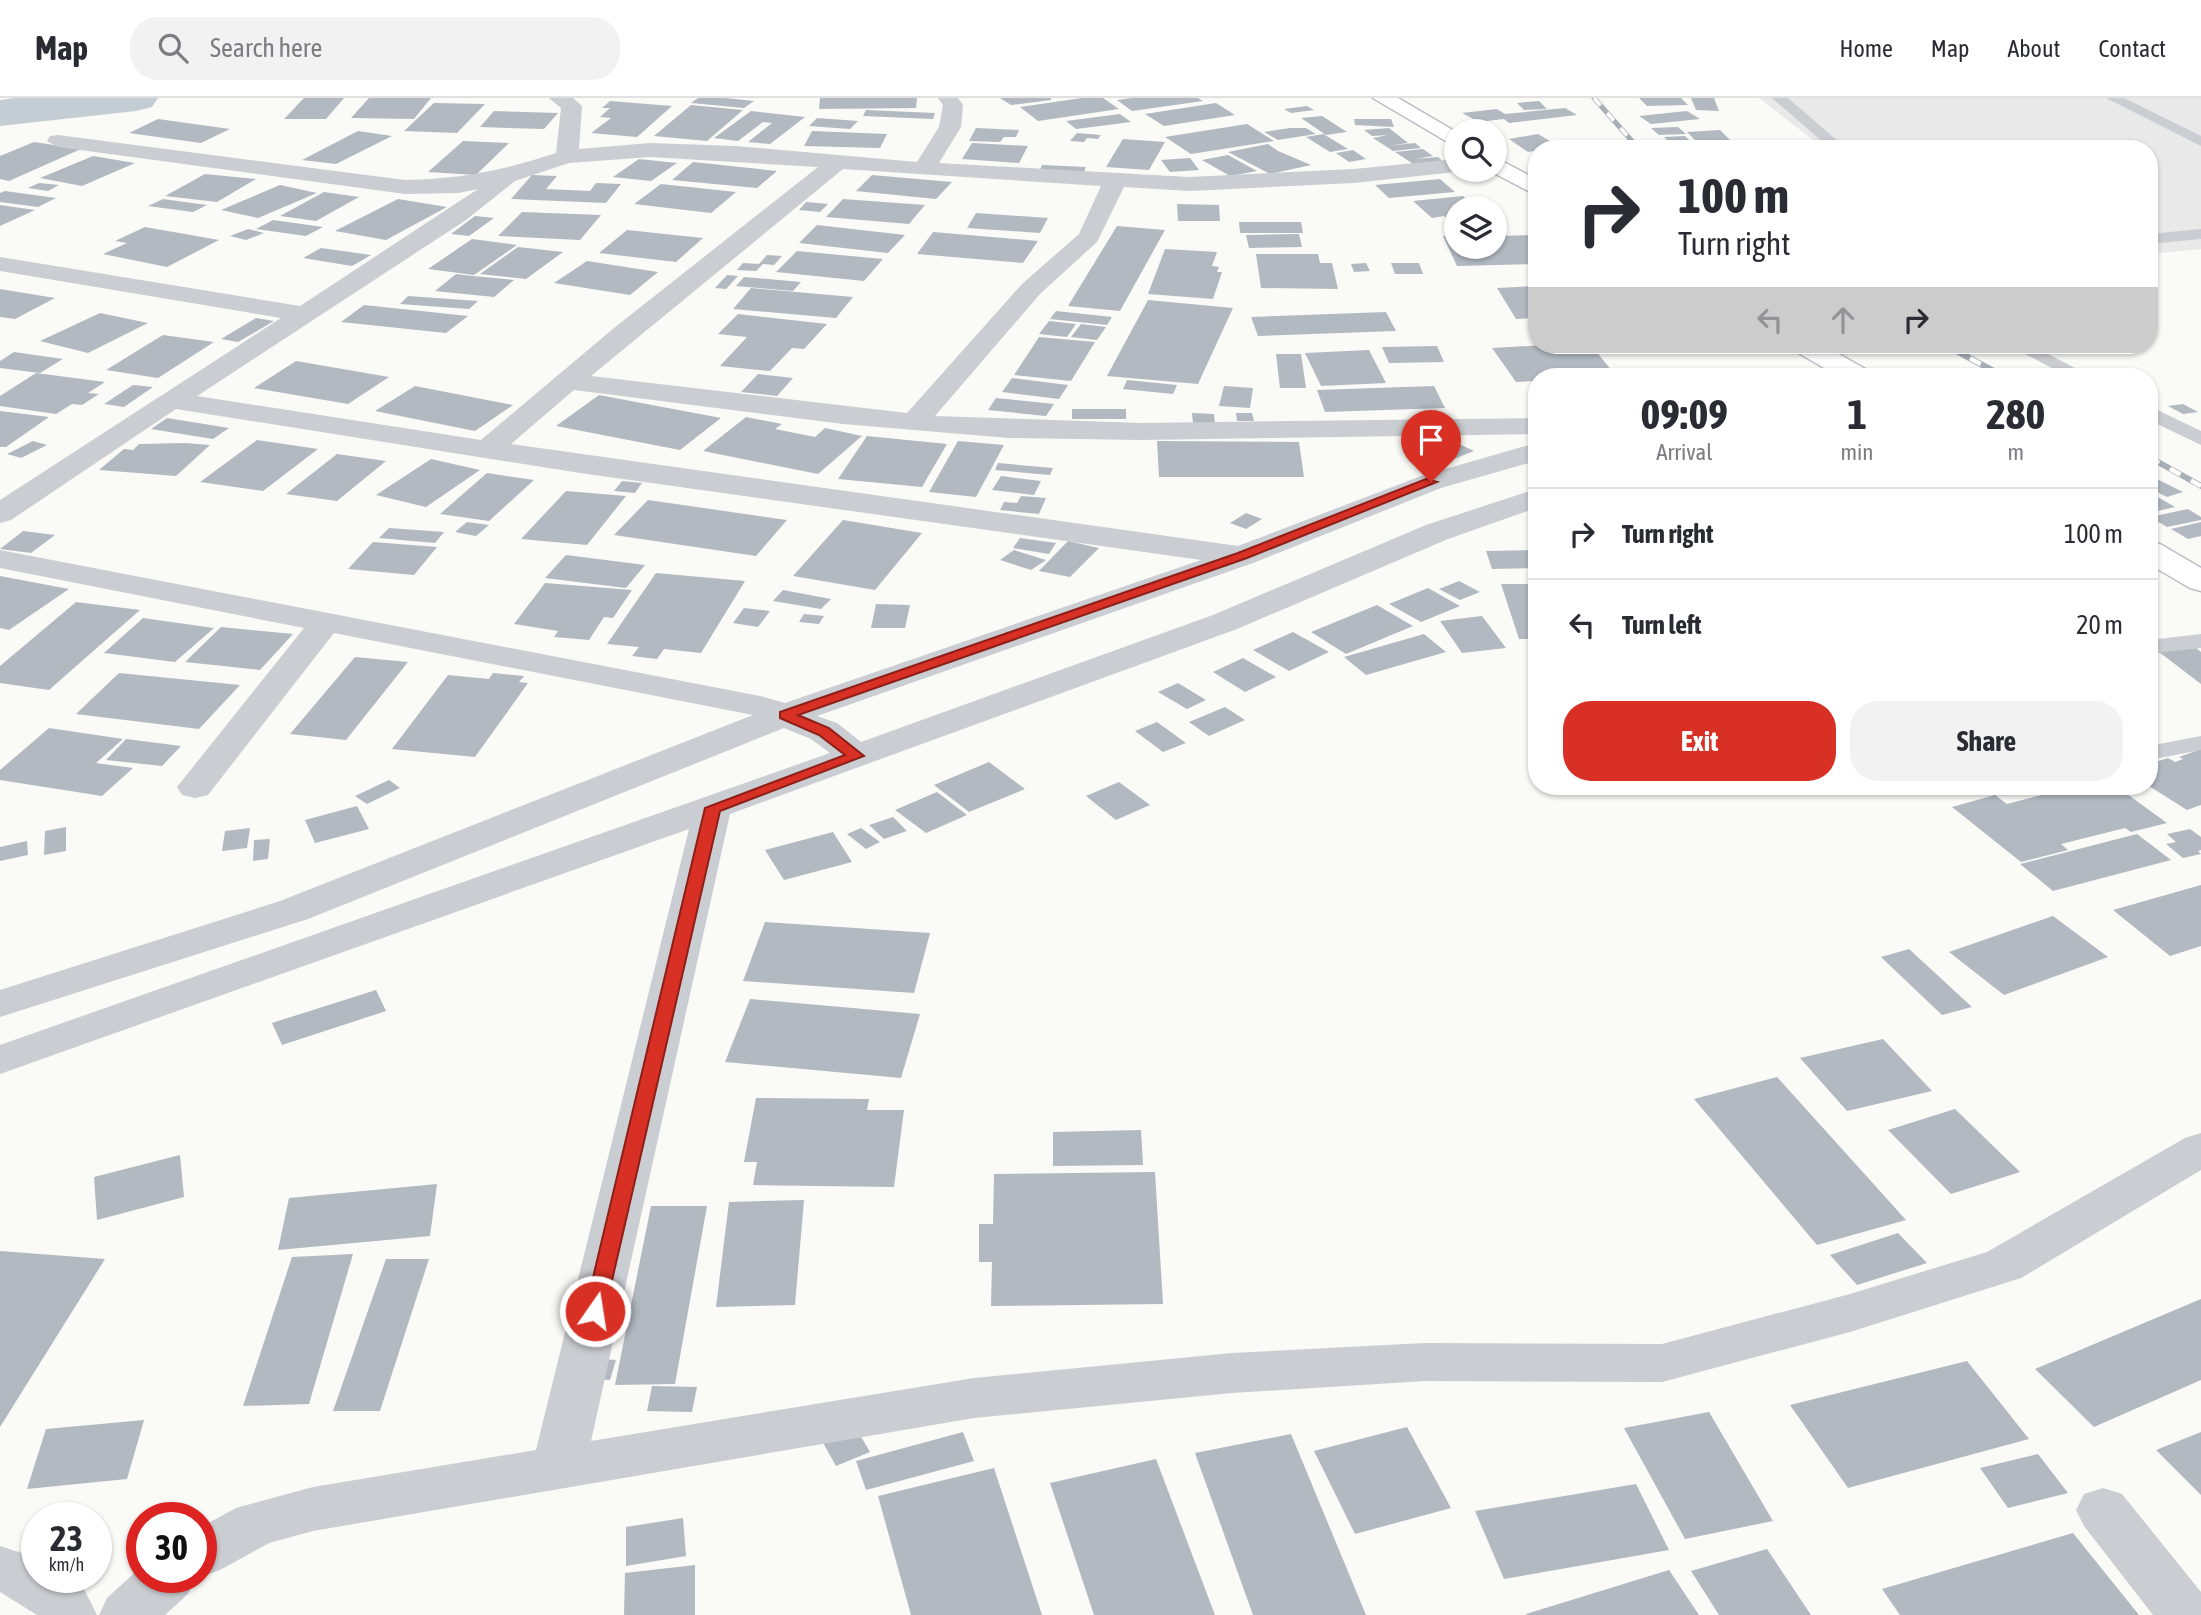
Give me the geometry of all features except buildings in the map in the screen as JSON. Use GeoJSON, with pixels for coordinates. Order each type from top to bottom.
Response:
{"type":"FeatureCollection","features":[{"type":"Feature","properties":{"kind":"highway"},"geometry":{"type":"LineString","coordinates":[[1383,98],[1444,134]]}},
{"type":"Feature","properties":{"kind":"highway"},"geometry":{"type":"LineString","coordinates":[[1507,171],[1528,183]]}},
{"type":"Feature","properties":{"kind":"highway"},"geometry":{"type":"LineString","coordinates":[[1819,354],[1843,368]]}},
{"type":"Feature","properties":{"kind":"highway"},"geometry":{"type":"LineString","coordinates":[[2158,556],[2201,581]]}},
{"type":"Feature","properties":{"kind":"street"},"geometry":{"type":"LineString","coordinates":[[559,98],[572,106],[567,157]]}},
{"type":"Feature","properties":{"kind":"street"},"geometry":{"type":"LineString","coordinates":[[924,169],[950,127],[953,105],[948,98]]}},
{"type":"Feature","properties":{"kind":"street"},"geometry":{"type":"LineString","coordinates":[[58,141],[405,187],[458,186],[511,175],[567,157],[650,150],[1189,184],[1444,167]]}},
{"type":"Feature","properties":{"kind":"street"},"geometry":{"type":"LineString","coordinates":[[487,450],[838,162]]}},
{"type":"Feature","properties":{"kind":"street"},"geometry":{"type":"LineString","coordinates":[[0,514],[458,215],[511,175]]}},
{"type":"Feature","properties":{"kind":"street"},"geometry":{"type":"LineString","coordinates":[[915,421],[1031,289],[1089,237],[1115,181]]}},
{"type":"Feature","properties":{"kind":"street"},"geometry":{"type":"LineString","coordinates":[[0,264],[59,276],[305,314]]}},
{"type":"Feature","properties":{"kind":"street"},"geometry":{"type":"LineString","coordinates":[[568,381],[915,421],[1061,430],[1231,431],[1528,426]]}},
{"type":"Feature","properties":{"kind":"street"},"geometry":{"type":"LineString","coordinates":[[171,400],[487,450],[1242,556],[1337,575]]}},
{"type":"Feature","properties":{"kind":"street"},"geometry":{"type":"LineString","coordinates":[[0,1004],[294,910],[785,715],[1242,556],[1431,482],[1528,454]]}},
{"type":"Feature","properties":{"kind":"street"},"geometry":{"type":"LineString","coordinates":[[0,1060],[713,808],[1225,622],[1437,532],[1528,501]]}},
{"type":"Feature","properties":{"kind":"street"},"geometry":{"type":"LineString","coordinates":[[0,559],[715,696],[785,715],[824,732],[856,756]]}},
{"type":"Feature","properties":{"kind":"street"},"geometry":{"type":"LineString","coordinates":[[195,787],[327,620]]}},
{"type":"Feature","properties":{"kind":"street"},"geometry":{"type":"LineString","coordinates":[[559,1466],[713,808]]}},
{"type":"Feature","properties":{"kind":"street"},"geometry":{"type":"LineString","coordinates":[[217,1545],[255,1524],[313,1509],[974,1398],[1232,1373],[1425,1362],[1662,1363],[1850,1313],[2004,1265],[2201,1149]]}},
{"type":"Feature","properties":{"kind":"street"},"geometry":{"type":"LineString","coordinates":[[2103,1510],[2186,1615]]}},
{"type":"Feature","properties":{"kind":"street"},"geometry":{"type":"LineString","coordinates":[[0,1569],[18,1574],[62,1600],[69,1615]]}},
{"type":"Feature","properties":{"kind":"street"},"geometry":{"type":"LineString","coordinates":[[127,1615],[151,1593]]}},
{"type":"Feature","properties":{"kind":"lane"},"geometry":{"type":"LineString","coordinates":[[1779,98],[1829,140]]}},
{"type":"Feature","properties":{"kind":"lane"},"geometry":{"type":"LineString","coordinates":[[2113,98],[2201,142]]}},
{"type":"Feature","properties":{"kind":"lane"},"geometry":{"type":"LineString","coordinates":[[2158,238],[2201,234]]}},
{"type":"Feature","properties":{"kind":"lane"},"geometry":{"type":"LineString","coordinates":[[2036,354],[2064,368]]}},
{"type":"Feature","properties":{"kind":"lane"},"geometry":{"type":"LineString","coordinates":[[2158,417],[2201,439]]}},
{"type":"Feature","properties":{"kind":"lane"},"geometry":{"type":"LineString","coordinates":[[2158,646],[2201,641]]}},
{"type":"Feature","properties":{"kind":"lane"},"geometry":{"type":"LineString","coordinates":[[2158,751],[2201,743]]}},
{"type":"Feature","properties":{"kind":"shaded area"},"geometry":{"type":"Polygon","coordinates":[[[1759,98],[2201,98],[2201,249],[2158,253],[2158,140],[1813,140],[1759,98]]]}},
{"type":"Feature","properties":{"kind":"waterway"},"geometry":{"type":"LineString","coordinates":[[0,113],[136,98]]}},
{"type":"Feature","properties":{"kind":"railway"},"geometry":{"type":"LineString","coordinates":[[1594,98],[1631,140]]}},
{"type":"Feature","properties":{"kind":"railway"},"geometry":{"type":"LineString","coordinates":[[1962,354],[1988,368]]}},
{"type":"Feature","properties":{"kind":"railway"},"geometry":{"type":"LineString","coordinates":[[2158,462],[2201,486]]}},
{"type":"Feature","properties":{"kind":"route"},"geometry":{"type":"LineString","coordinates":[[595,1311],[713,808],[856,756],[824,732],[785,715],[1242,556],[1431,482]]}}]}
